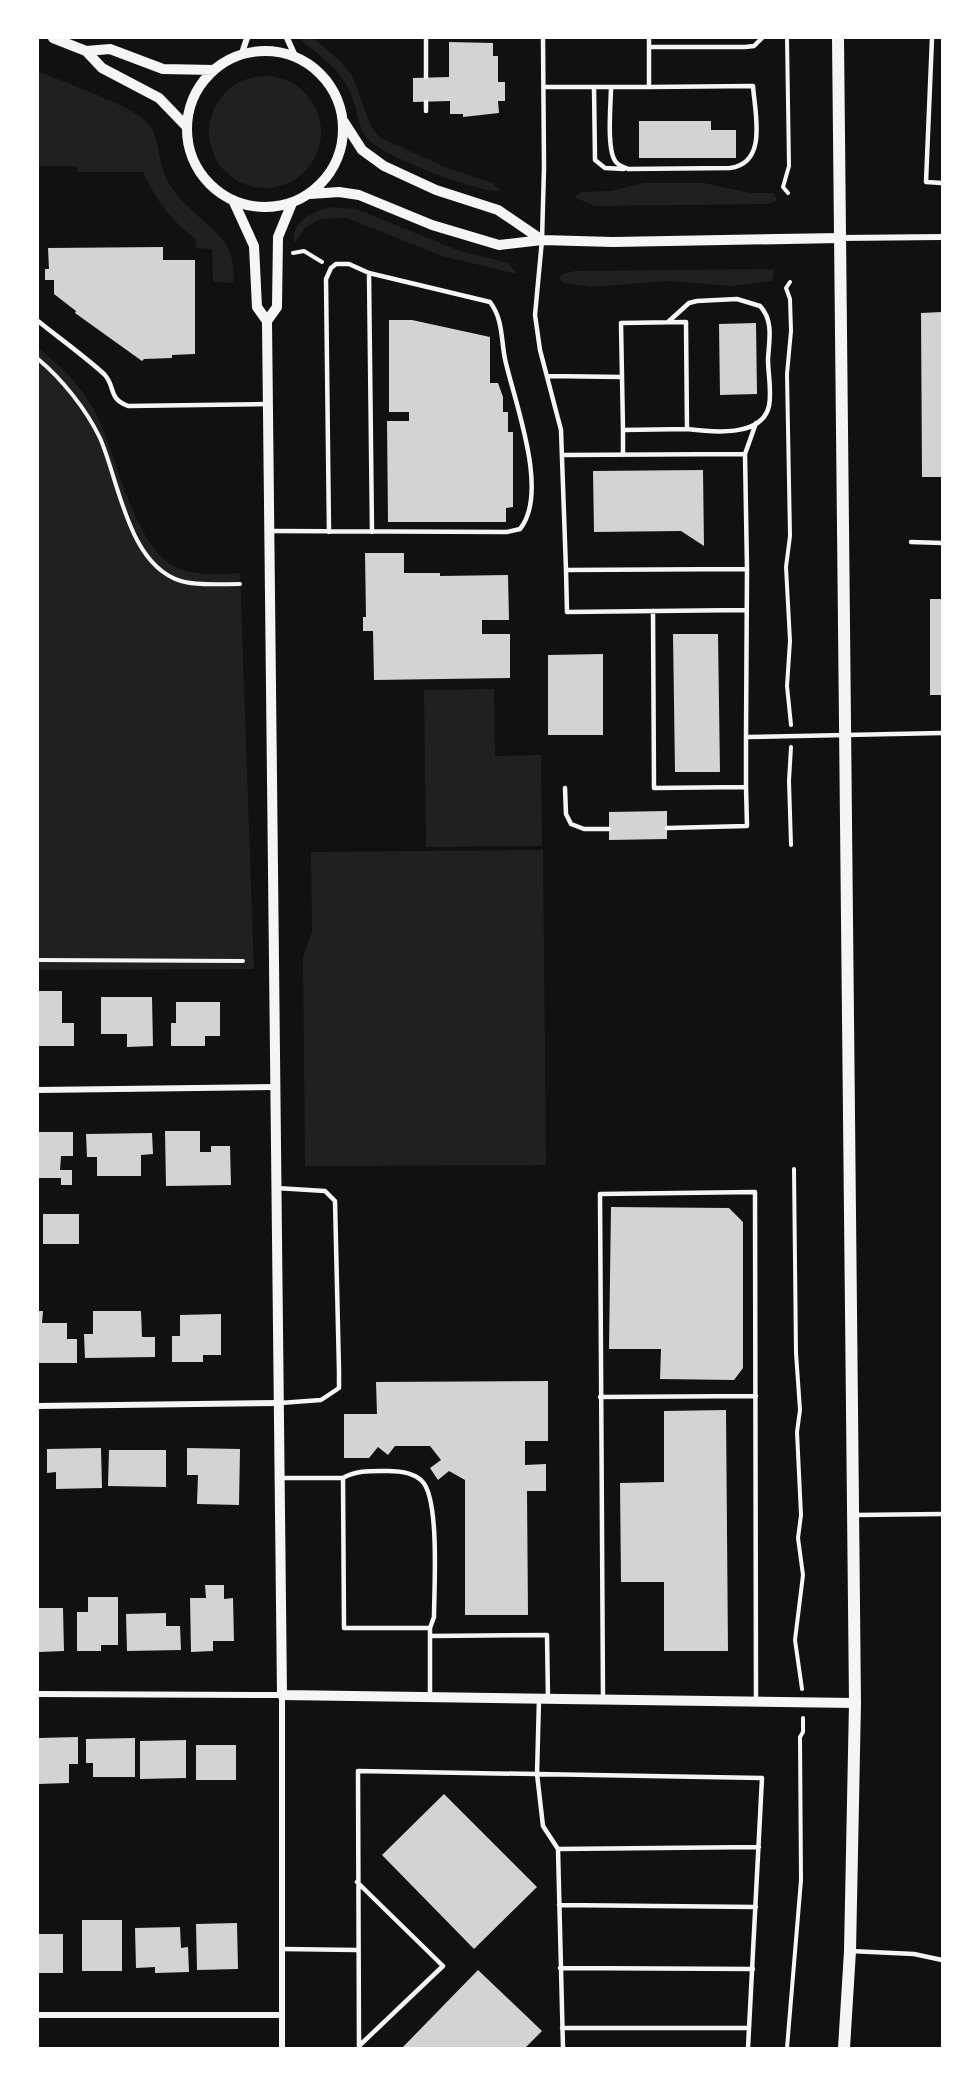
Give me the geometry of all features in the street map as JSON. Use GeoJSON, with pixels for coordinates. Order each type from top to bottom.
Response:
{"type":"FeatureCollection","features":[{"type":"Feature","properties":{"kind":"main road"},"geometry":{"type":"LineString","coordinates":[[838,38],[855,1703],[850,1952],[844,2049]]}},
{"type":"Feature","properties":{"kind":"street"},"geometry":{"type":"LineString","coordinates":[[53,38],[86,51],[102,68],[159,98],[187,127]]}},
{"type":"Feature","properties":{"kind":"street"},"geometry":{"type":"LineString","coordinates":[[241,56],[247,38]]}},
{"type":"Feature","properties":{"kind":"street"},"geometry":{"type":"LineString","coordinates":[[286,38],[296,58]]}},
{"type":"Feature","properties":{"kind":"street"},"geometry":{"type":"LineString","coordinates":[[86,51],[110,49],[173,71],[214,70],[241,56],[274,52],[308,64],[328,83],[340,107],[344,135],[337,162],[330,174],[310,194],[292,203],[262,207],[233,200],[211,186],[202,176],[191,153],[187,127],[195,96],[214,70]]}},
{"type":"Feature","properties":{"kind":"street"},"geometry":{"type":"LineString","coordinates":[[343,120],[362,150],[384,166],[436,190],[498,210],[542,240]]}},
{"type":"Feature","properties":{"kind":"street"},"geometry":{"type":"LineString","coordinates":[[310,194],[339,192],[359,195],[432,225],[499,245],[542,240],[613,242],[942,237]]}},
{"type":"Feature","properties":{"kind":"street"},"geometry":{"type":"LineString","coordinates":[[233,200],[254,246],[257,307],[267,321],[282,1695],[282,2049]]}},
{"type":"Feature","properties":{"kind":"street"},"geometry":{"type":"LineString","coordinates":[[267,321],[277,307],[278,237],[292,203]]}},
{"type":"Feature","properties":{"kind":"street"},"geometry":{"type":"LineString","coordinates":[[38,1090],[275,1087]]}},
{"type":"Feature","properties":{"kind":"street"},"geometry":{"type":"LineString","coordinates":[[38,1406],[279,1403]]}},
{"type":"Feature","properties":{"kind":"street"},"geometry":{"type":"LineString","coordinates":[[38,1694],[855,1703]]}},
{"type":"Feature","properties":{"kind":"street"},"geometry":{"type":"LineString","coordinates":[[38,2015],[282,2015]]}},
{"type":"Feature","properties":{"kind":"lane"},"geometry":{"type":"LineString","coordinates":[[426,38],[426,77]]}},
{"type":"Feature","properties":{"kind":"lane"},"geometry":{"type":"LineString","coordinates":[[543,38],[542,240],[536,315],[540,350],[561,430],[567,612],[745,610]]}},
{"type":"Feature","properties":{"kind":"lane"},"geometry":{"type":"LineString","coordinates":[[649,38],[649,87]]}},
{"type":"Feature","properties":{"kind":"lane"},"geometry":{"type":"LineString","coordinates":[[649,46],[745,47],[754,46],[762,38]]}},
{"type":"Feature","properties":{"kind":"lane"},"geometry":{"type":"LineString","coordinates":[[932,38],[926,182],[942,183]]}},
{"type":"Feature","properties":{"kind":"lane"},"geometry":{"type":"LineString","coordinates":[[544,87],[753,86],[756,145],[754,153],[744,164],[730,168],[605,168],[595,160],[594,87]]}},
{"type":"Feature","properties":{"kind":"lane"},"geometry":{"type":"LineString","coordinates":[[611,87],[613,156],[619,165],[628,169]]}},
{"type":"Feature","properties":{"kind":"lane"},"geometry":{"type":"LineString","coordinates":[[426,102],[426,111]]}},
{"type":"Feature","properties":{"kind":"lane"},"geometry":{"type":"LineString","coordinates":[[270,531],[329,532],[507,532],[520,530],[530,509],[529,452],[521,409],[505,357],[502,331],[496,310],[490,302],[369,273],[341,263],[331,268],[326,279],[329,532]]}},
{"type":"Feature","properties":{"kind":"lane"},"geometry":{"type":"LineString","coordinates":[[369,273],[372,532]]}},
{"type":"Feature","properties":{"kind":"lane"},"geometry":{"type":"LineString","coordinates":[[622,430],[742,430],[756,423],[766,413],[770,400],[770,334],[765,311],[745,300],[697,301],[689,303],[668,322]]}},
{"type":"Feature","properties":{"kind":"lane"},"geometry":{"type":"LineString","coordinates":[[38,321],[105,375],[114,396],[120,403],[128,406],[268,404]]}},
{"type":"Feature","properties":{"kind":"lane"},"geometry":{"type":"LineString","coordinates":[[623,455],[621,323],[686,322],[687,429]]}},
{"type":"Feature","properties":{"kind":"lane"},"geometry":{"type":"LineString","coordinates":[[548,376],[622,377]]}},
{"type":"Feature","properties":{"kind":"lane"},"geometry":{"type":"LineString","coordinates":[[666,828],[747,826],[746,454],[756,423]]}},
{"type":"Feature","properties":{"kind":"lane"},"geometry":{"type":"LineString","coordinates":[[563,455],[746,454]]}},
{"type":"Feature","properties":{"kind":"lane"},"geometry":{"type":"LineString","coordinates":[[911,542],[942,543]]}},
{"type":"Feature","properties":{"kind":"lane"},"geometry":{"type":"LineString","coordinates":[[566,570],[747,569]]}},
{"type":"Feature","properties":{"kind":"lane"},"geometry":{"type":"LineString","coordinates":[[653,611],[654,788],[747,787]]}},
{"type":"Feature","properties":{"kind":"lane"},"geometry":{"type":"LineString","coordinates":[[746,737],[844,737],[942,733]]}},
{"type":"Feature","properties":{"kind":"lane"},"geometry":{"type":"LineString","coordinates":[[565,788],[566,814],[571,824],[584,829],[609,828]]}},
{"type":"Feature","properties":{"kind":"lane"},"geometry":{"type":"LineString","coordinates":[[276,1188],[325,1191],[335,1201],[339,1371],[339,1388],[321,1400],[279,1403]]}},
{"type":"Feature","properties":{"kind":"lane"},"geometry":{"type":"LineString","coordinates":[[603,1700],[600,1194],[755,1192],[756,1702]]}},
{"type":"Feature","properties":{"kind":"lane"},"geometry":{"type":"LineString","coordinates":[[600,1397],[756,1396]]}},
{"type":"Feature","properties":{"kind":"lane"},"geometry":{"type":"LineString","coordinates":[[279,1478],[343,1478],[370,1470],[393,1470],[413,1475],[422,1481],[432,1501],[434,1538],[434,1617],[430,1628],[430,1697]]}},
{"type":"Feature","properties":{"kind":"lane"},"geometry":{"type":"LineString","coordinates":[[343,1478],[344,1628],[430,1628]]}},
{"type":"Feature","properties":{"kind":"lane"},"geometry":{"type":"LineString","coordinates":[[853,1515],[942,1514]]}},
{"type":"Feature","properties":{"kind":"lane"},"geometry":{"type":"LineString","coordinates":[[430,1636],[547,1635],[537,1774],[543,1826],[558,1849],[562,2049]]}},
{"type":"Feature","properties":{"kind":"lane"},"geometry":{"type":"LineString","coordinates":[[359,2047],[358,1771],[762,1778],[748,2049]]}},
{"type":"Feature","properties":{"kind":"lane"},"geometry":{"type":"LineString","coordinates":[[558,1849],[759,1847]]}},
{"type":"Feature","properties":{"kind":"lane"},"geometry":{"type":"LineString","coordinates":[[357,1882],[443,1966],[359,2047]]}},
{"type":"Feature","properties":{"kind":"lane"},"geometry":{"type":"LineString","coordinates":[[559,1905],[756,1907]]}},
{"type":"Feature","properties":{"kind":"lane"},"geometry":{"type":"LineString","coordinates":[[282,1949],[357,1950]]}},
{"type":"Feature","properties":{"kind":"lane"},"geometry":{"type":"LineString","coordinates":[[850,1952],[914,1954],[942,1960]]}},
{"type":"Feature","properties":{"kind":"lane"},"geometry":{"type":"LineString","coordinates":[[561,1968],[753,1969]]}},
{"type":"Feature","properties":{"kind":"lane"},"geometry":{"type":"LineString","coordinates":[[562,2028],[749,2028]]}},
{"type":"Feature","properties":{"kind":"path"},"geometry":{"type":"LineString","coordinates":[[787,38],[789,166],[783,187],[788,193]]}},
{"type":"Feature","properties":{"kind":"path"},"geometry":{"type":"LineString","coordinates":[[293,253],[304,251],[315,258]]}},
{"type":"Feature","properties":{"kind":"path"},"geometry":{"type":"LineString","coordinates":[[790,282],[786,288],[790,299],[791,331],[787,374],[790,536],[786,567],[790,641],[787,686],[791,737],[791,845]]}},
{"type":"Feature","properties":{"kind":"path"},"geometry":{"type":"LineString","coordinates":[[38,359],[76,400],[100,438],[128,521],[148,558],[165,573],[181,581],[240,584]]}},
{"type":"Feature","properties":{"kind":"path"},"geometry":{"type":"LineString","coordinates":[[38,960],[243,960]]}},
{"type":"Feature","properties":{"kind":"path"},"geometry":{"type":"LineString","coordinates":[[794,1169],[796,1353],[800,1410],[797,1432],[801,1515],[798,1538],[803,1575],[795,1640],[797,1661],[801,1671]]}},
{"type":"Feature","properties":{"kind":"path"},"geometry":{"type":"LineString","coordinates":[[787,2049],[801,1880],[800,1737],[803,1732]]}},
{"type":"Feature","properties":{"kind":"shaded area"},"geometry":{"type":"Polygon","coordinates":[[[299,38],[313,38],[340,61],[352,75],[371,126],[379,137],[445,167],[492,183],[500,191],[471,186],[429,172],[375,145],[363,132],[352,96],[339,74],[299,38]]]}},
{"type":"Feature","properties":{"kind":"shaded area"},"geometry":{"type":"Polygon","coordinates":[[[38,71],[110,101],[146,121],[157,141],[164,173],[174,191],[227,246],[232,258],[234,283],[213,282],[212,249],[196,248],[196,239],[165,209],[143,172],[77,172],[77,166],[38,166],[38,71]]]}},
{"type":"Feature","properties":{"kind":"shaded area"},"geometry":{"type":"Polygon","coordinates":[[[265,76],[286,81],[304,93],[316,111],[321,132],[316,153],[304,171],[286,183],[265,188],[244,183],[226,171],[214,153],[209,132],[214,111],[226,93],[244,81],[265,76]]]}},
{"type":"Feature","properties":{"kind":"shaded area"},"geometry":{"type":"Polygon","coordinates":[[[644,183],[704,183],[751,193],[774,193],[777,201],[767,204],[595,206],[574,197],[582,192],[611,191],[644,183]]]}},
{"type":"Feature","properties":{"kind":"shaded area"},"geometry":{"type":"Polygon","coordinates":[[[331,207],[356,209],[460,251],[508,263],[517,274],[442,256],[347,218],[319,219],[304,229],[294,244],[296,229],[304,219],[331,207]]]}},
{"type":"Feature","properties":{"kind":"shaded area"},"geometry":{"type":"Polygon","coordinates":[[[774,270],[772,281],[732,286],[668,281],[591,287],[564,283],[559,279],[562,274],[576,271],[774,270]]]}},
{"type":"Feature","properties":{"kind":"shaded area"},"geometry":{"type":"Polygon","coordinates":[[[38,348],[73,380],[94,409],[134,514],[153,548],[173,566],[191,572],[240,573],[254,969],[38,970],[38,348]]]}},
{"type":"Feature","properties":{"kind":"shaded area"},"geometry":{"type":"Polygon","coordinates":[[[494,689],[495,756],[541,755],[542,846],[426,847],[424,690],[494,689]]]}},
{"type":"Feature","properties":{"kind":"shaded area"},"geometry":{"type":"Polygon","coordinates":[[[543,850],[546,1165],[305,1166],[303,957],[312,931],[311,852],[543,850]]]}},
{"type":"Feature","properties":{"kind":"building"},"geometry":{"type":"Polygon","coordinates":[[[449,42],[493,43],[493,56],[498,56],[498,82],[505,82],[505,101],[498,101],[499,113],[463,117],[463,114],[450,114],[450,101],[413,102],[413,78],[449,77],[449,42]]]}},
{"type":"Feature","properties":{"kind":"building"},"geometry":{"type":"Polygon","coordinates":[[[639,121],[711,121],[711,130],[736,130],[736,158],[639,158],[639,121]]]}},
{"type":"Feature","properties":{"kind":"building"},"geometry":{"type":"Polygon","coordinates":[[[163,247],[163,260],[195,260],[195,354],[172,355],[172,358],[142,361],[75,313],[76,311],[54,294],[54,280],[45,280],[45,269],[49,269],[48,248],[163,247]]]}},
{"type":"Feature","properties":{"kind":"building"},"geometry":{"type":"Polygon","coordinates":[[[942,312],[942,477],[922,477],[921,313],[942,312]]]}},
{"type":"Feature","properties":{"kind":"building"},"geometry":{"type":"Polygon","coordinates":[[[389,320],[412,320],[490,337],[490,383],[498,383],[503,397],[503,412],[508,412],[508,432],[513,432],[513,507],[506,508],[506,522],[388,522],[387,421],[409,421],[409,412],[389,412],[389,320]]]}},
{"type":"Feature","properties":{"kind":"building"},"geometry":{"type":"Polygon","coordinates":[[[756,323],[757,394],[720,395],[719,324],[756,323]]]}},
{"type":"Feature","properties":{"kind":"building"},"geometry":{"type":"Polygon","coordinates":[[[703,470],[704,546],[681,531],[594,532],[593,471],[703,470]]]}},
{"type":"Feature","properties":{"kind":"building"},"geometry":{"type":"Polygon","coordinates":[[[365,553],[404,553],[404,573],[440,573],[440,576],[508,575],[509,620],[482,620],[482,634],[510,634],[510,678],[374,680],[373,631],[363,631],[363,617],[366,617],[365,553]]]}},
{"type":"Feature","properties":{"kind":"building"},"geometry":{"type":"Polygon","coordinates":[[[930,599],[942,599],[942,695],[930,695],[930,599]]]}},
{"type":"Feature","properties":{"kind":"building"},"geometry":{"type":"Polygon","coordinates":[[[673,634],[718,634],[720,772],[675,772],[673,634]]]}},
{"type":"Feature","properties":{"kind":"building"},"geometry":{"type":"Polygon","coordinates":[[[603,654],[603,735],[548,735],[548,655],[603,654]]]}},
{"type":"Feature","properties":{"kind":"building"},"geometry":{"type":"Polygon","coordinates":[[[667,811],[667,839],[609,840],[609,812],[667,811]]]}},
{"type":"Feature","properties":{"kind":"building"},"geometry":{"type":"Polygon","coordinates":[[[38,991],[62,991],[62,1023],[74,1023],[74,1046],[39,1046],[38,991]]]}},
{"type":"Feature","properties":{"kind":"building"},"geometry":{"type":"Polygon","coordinates":[[[101,997],[152,997],[153,1046],[127,1047],[127,1034],[101,1034],[101,997]]]}},
{"type":"Feature","properties":{"kind":"building"},"geometry":{"type":"Polygon","coordinates":[[[176,1002],[220,1002],[220,1036],[205,1036],[205,1046],[171,1046],[171,1023],[176,1023],[176,1002]]]}},
{"type":"Feature","properties":{"kind":"building"},"geometry":{"type":"Polygon","coordinates":[[[165,1131],[200,1131],[200,1152],[211,1152],[211,1146],[230,1146],[231,1185],[166,1186],[165,1131]]]}},
{"type":"Feature","properties":{"kind":"building"},"geometry":{"type":"Polygon","coordinates":[[[38,1132],[73,1132],[73,1156],[61,1156],[60,1170],[72,1170],[72,1185],[61,1185],[61,1178],[38,1178],[38,1132]]]}},
{"type":"Feature","properties":{"kind":"building"},"geometry":{"type":"Polygon","coordinates":[[[152,1133],[153,1154],[141,1155],[141,1176],[97,1176],[97,1157],[87,1157],[86,1134],[152,1133]]]}},
{"type":"Feature","properties":{"kind":"building"},"geometry":{"type":"Polygon","coordinates":[[[611,1207],[729,1208],[743,1222],[743,1368],[734,1380],[660,1379],[661,1349],[609,1349],[611,1207]]]}},
{"type":"Feature","properties":{"kind":"building"},"geometry":{"type":"Polygon","coordinates":[[[43,1214],[79,1214],[79,1244],[43,1244],[43,1214]]]}},
{"type":"Feature","properties":{"kind":"building"},"geometry":{"type":"Polygon","coordinates":[[[38,1311],[43,1311],[42,1323],[67,1323],[67,1339],[77,1339],[77,1363],[38,1363],[38,1311]]]}},
{"type":"Feature","properties":{"kind":"building"},"geometry":{"type":"Polygon","coordinates":[[[93,1311],[141,1311],[142,1337],[155,1337],[155,1357],[85,1358],[84,1334],[93,1334],[93,1311]]]}},
{"type":"Feature","properties":{"kind":"building"},"geometry":{"type":"Polygon","coordinates":[[[221,1314],[221,1355],[203,1355],[203,1362],[172,1362],[172,1336],[180,1336],[180,1315],[221,1314]]]}},
{"type":"Feature","properties":{"kind":"building"},"geometry":{"type":"Polygon","coordinates":[[[548,1381],[548,1441],[525,1441],[525,1465],[546,1464],[546,1491],[527,1491],[528,1615],[465,1615],[465,1480],[449,1471],[438,1480],[430,1468],[441,1460],[430,1446],[395,1446],[388,1455],[378,1447],[369,1458],[344,1458],[344,1414],[377,1414],[376,1382],[548,1381]]]}},
{"type":"Feature","properties":{"kind":"building"},"geometry":{"type":"Polygon","coordinates":[[[726,1410],[728,1651],[664,1651],[664,1582],[621,1582],[620,1483],[664,1482],[664,1411],[726,1410]]]}},
{"type":"Feature","properties":{"kind":"building"},"geometry":{"type":"Polygon","coordinates":[[[101,1448],[102,1488],[56,1489],[56,1472],[47,1473],[47,1449],[101,1448]]]}},
{"type":"Feature","properties":{"kind":"building"},"geometry":{"type":"Polygon","coordinates":[[[187,1448],[240,1449],[239,1505],[197,1504],[198,1475],[187,1475],[187,1448]]]}},
{"type":"Feature","properties":{"kind":"building"},"geometry":{"type":"Polygon","coordinates":[[[109,1450],[166,1450],[166,1487],[108,1486],[109,1450]]]}},
{"type":"Feature","properties":{"kind":"building"},"geometry":{"type":"Polygon","coordinates":[[[205,1585],[224,1585],[224,1599],[233,1598],[234,1641],[213,1641],[213,1651],[191,1652],[190,1598],[206,1598],[205,1585]]]}},
{"type":"Feature","properties":{"kind":"building"},"geometry":{"type":"Polygon","coordinates":[[[88,1597],[118,1597],[118,1645],[101,1645],[101,1651],[77,1651],[77,1612],[88,1612],[88,1597]]]}},
{"type":"Feature","properties":{"kind":"building"},"geometry":{"type":"Polygon","coordinates":[[[38,1608],[63,1608],[64,1651],[39,1652],[38,1608]]]}},
{"type":"Feature","properties":{"kind":"building"},"geometry":{"type":"Polygon","coordinates":[[[166,1613],[166,1626],[180,1626],[181,1650],[127,1651],[126,1614],[166,1613]]]}},
{"type":"Feature","properties":{"kind":"building"},"geometry":{"type":"Polygon","coordinates":[[[78,1737],[78,1764],[69,1764],[69,1783],[38,1784],[39,1738],[78,1737]]]}},
{"type":"Feature","properties":{"kind":"building"},"geometry":{"type":"Polygon","coordinates":[[[135,1738],[135,1777],[93,1777],[93,1763],[86,1763],[86,1739],[135,1738]]]}},
{"type":"Feature","properties":{"kind":"building"},"geometry":{"type":"Polygon","coordinates":[[[186,1740],[186,1778],[140,1779],[140,1741],[186,1740]]]}},
{"type":"Feature","properties":{"kind":"building"},"geometry":{"type":"Polygon","coordinates":[[[196,1745],[236,1745],[236,1780],[196,1780],[196,1745]]]}},
{"type":"Feature","properties":{"kind":"building"},"geometry":{"type":"Polygon","coordinates":[[[444,1794],[537,1887],[474,1949],[382,1855],[444,1794]]]}},
{"type":"Feature","properties":{"kind":"building"},"geometry":{"type":"Polygon","coordinates":[[[82,1920],[122,1920],[122,1971],[82,1971],[82,1920]]]}},
{"type":"Feature","properties":{"kind":"building"},"geometry":{"type":"Polygon","coordinates":[[[237,1923],[238,1969],[197,1970],[196,1924],[237,1923]]]}},
{"type":"Feature","properties":{"kind":"building"},"geometry":{"type":"Polygon","coordinates":[[[180,1927],[181,1948],[188,1947],[189,1972],[155,1973],[155,1967],[136,1968],[135,1928],[180,1927]]]}},
{"type":"Feature","properties":{"kind":"building"},"geometry":{"type":"Polygon","coordinates":[[[38,1934],[63,1934],[63,1973],[38,1973],[38,1934]]]}},
{"type":"Feature","properties":{"kind":"building"},"geometry":{"type":"Polygon","coordinates":[[[478,1970],[542,2031],[525,2048],[402,2048],[478,1970]]]}}]}
